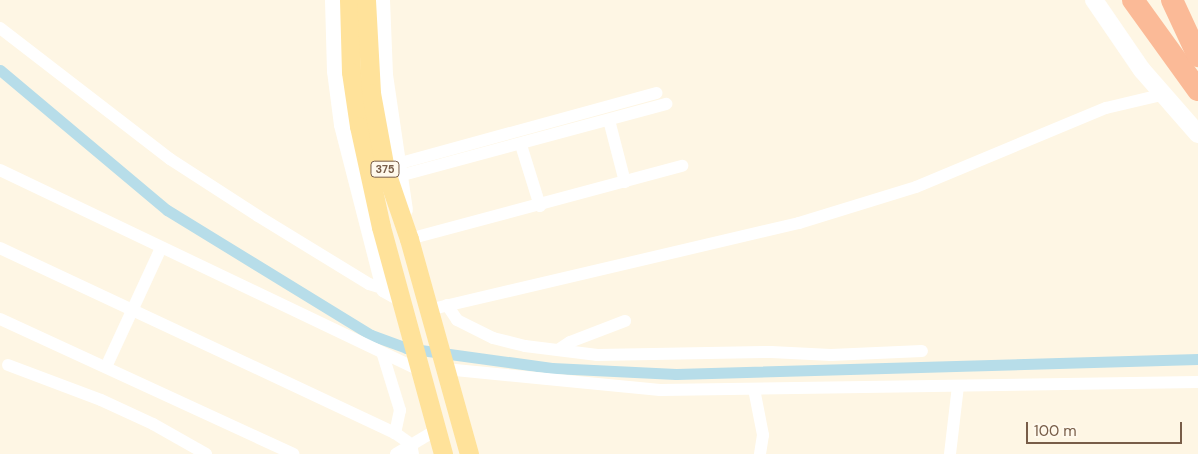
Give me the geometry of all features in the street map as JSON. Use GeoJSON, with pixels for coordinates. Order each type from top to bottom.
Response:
{"type":"FeatureCollection","features":[{"type":"Feature","properties":{"kind":"highway"},"geometry":{"type":"LineString","coordinates":[[1133,0],[1198,90]]}},
{"type":"Feature","properties":{"kind":"highway"},"geometry":{"type":"LineString","coordinates":[[1172,0],[1198,56]]}},
{"type":"Feature","properties":{"kind":"main road"},"geometry":{"type":"LineString","coordinates":[[334,0],[336,71],[343,125],[393,294]]}},
{"type":"Feature","properties":{"kind":"main road","name":"375"},"geometry":{"type":"LineString","coordinates":[[349,0],[350,55],[359,126],[393,294],[410,330],[444,454]]}},
{"type":"Feature","properties":{"kind":"main road","name":"375"},"geometry":{"type":"LineString","coordinates":[[366,0],[368,64],[376,128],[390,188],[408,239],[469,454]]}},
{"type":"Feature","properties":{"kind":"main road"},"geometry":{"type":"LineString","coordinates":[[381,0],[384,75],[408,239]]}},
{"type":"Feature","properties":{"kind":"main road"},"geometry":{"type":"LineString","coordinates":[[1094,0],[1162,95],[1198,134]]}},
{"type":"Feature","properties":{"kind":"street"},"geometry":{"type":"LineString","coordinates":[[0,28],[170,159],[369,284],[393,294]]}},
{"type":"Feature","properties":{"kind":"street"},"geometry":{"type":"LineString","coordinates":[[398,170],[656,93]]}},
{"type":"Feature","properties":{"kind":"street"},"geometry":{"type":"LineString","coordinates":[[428,310],[799,223],[916,188],[1106,108],[1162,95]]}},
{"type":"Feature","properties":{"kind":"street"},"geometry":{"type":"LineString","coordinates":[[398,170],[521,145],[666,104]]}},
{"type":"Feature","properties":{"kind":"street"},"geometry":{"type":"LineString","coordinates":[[609,120],[625,182]]}},
{"type":"Feature","properties":{"kind":"street"},"geometry":{"type":"LineString","coordinates":[[521,145],[540,206]]}},
{"type":"Feature","properties":{"kind":"street"},"geometry":{"type":"LineString","coordinates":[[408,239],[540,206],[682,166]]}},
{"type":"Feature","properties":{"kind":"street"},"geometry":{"type":"LineString","coordinates":[[0,170],[383,355],[420,365]]}},
{"type":"Feature","properties":{"kind":"street"},"geometry":{"type":"LineString","coordinates":[[0,248],[395,433],[412,449]]}},
{"type":"Feature","properties":{"kind":"street"},"geometry":{"type":"LineString","coordinates":[[106,367],[161,248]]}},
{"type":"Feature","properties":{"kind":"street"},"geometry":{"type":"LineString","coordinates":[[447,305],[457,320],[493,338],[558,350],[621,356],[771,352],[876,355],[922,351]]}},
{"type":"Feature","properties":{"kind":"street"},"geometry":{"type":"LineString","coordinates":[[0,319],[292,454]]}},
{"type":"Feature","properties":{"kind":"street"},"geometry":{"type":"LineString","coordinates":[[558,350],[570,342],[625,321]]}},
{"type":"Feature","properties":{"kind":"street"},"geometry":{"type":"LineString","coordinates":[[383,355],[400,410],[395,433]]}},
{"type":"Feature","properties":{"kind":"street"},"geometry":{"type":"LineString","coordinates":[[8,365],[101,400],[154,424],[206,454]]}},
{"type":"Feature","properties":{"kind":"street"},"geometry":{"type":"LineString","coordinates":[[443,365],[660,390],[1198,382]]}},
{"type":"Feature","properties":{"kind":"street"},"geometry":{"type":"LineString","coordinates":[[950,454],[958,386]]}},
{"type":"Feature","properties":{"kind":"street"},"geometry":{"type":"LineString","coordinates":[[754,389],[763,435],[760,454]]}},
{"type":"Feature","properties":{"kind":"street"},"geometry":{"type":"LineString","coordinates":[[396,454],[412,449],[438,429]]}},
{"type":"Feature","properties":{"kind":"waterway"},"geometry":{"type":"LineString","coordinates":[[0,70],[167,210],[371,335],[406,348],[552,368],[676,374],[1198,359]]}}]}
